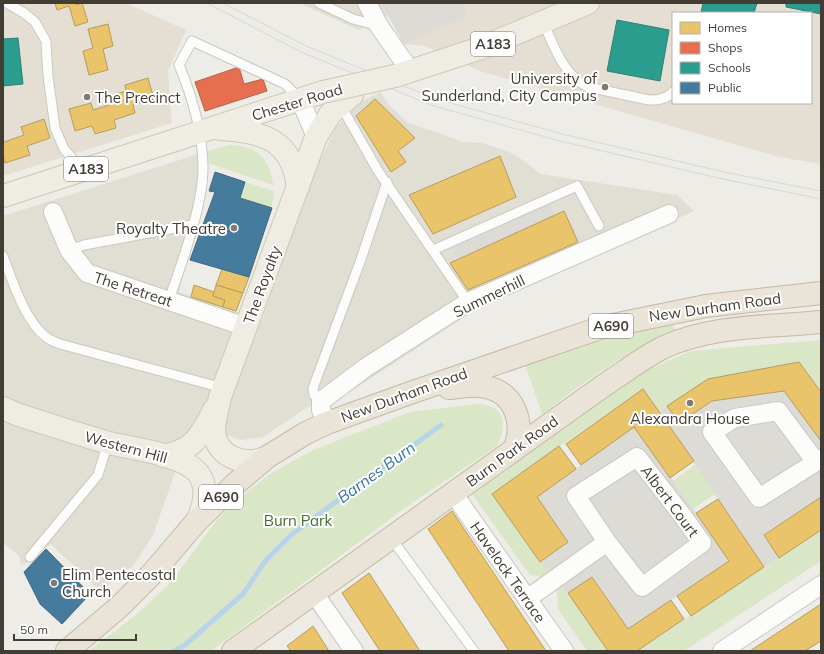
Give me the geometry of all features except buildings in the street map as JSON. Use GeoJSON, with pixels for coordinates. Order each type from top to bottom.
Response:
{"type":"FeatureCollection","features":[{"type":"Feature","properties":{"kind":"highway","name":"New Durham Road"},"geometry":{"type":"LineString","coordinates":[[67,651],[119,607],[150,576],[196,522],[244,476],[266,457],[306,433],[327,423],[604,327],[706,306],[821,293]]}},
{"type":"Feature","properties":{"kind":"highway","name":"Burn Park Road"},"geometry":{"type":"LineString","coordinates":[[237,650],[314,593],[637,362],[663,348],[688,338],[722,331],[821,322]]}},
{"type":"Feature","properties":{"kind":"highway","name":"A690"},"geometry":{"type":"LineString","coordinates":[[410,393],[468,386],[482,386],[495,390],[509,400],[518,416],[519,436],[514,450]]}},
{"type":"Feature","properties":{"kind":"main road","name":"Chester Road"},"geometry":{"type":"LineString","coordinates":[[3,196],[300,99],[338,97],[481,48],[588,3]]}},
{"type":"Feature","properties":{"kind":"main road"},"geometry":{"type":"LineString","coordinates":[[338,97],[403,74]]}},
{"type":"Feature","properties":{"kind":"main road","name":"The Royalty"},"geometry":{"type":"LineString","coordinates":[[266,457],[253,462],[245,462],[233,458],[222,449],[214,432],[222,393],[316,137],[338,97]]}},
{"type":"Feature","properties":{"kind":"main road"},"geometry":{"type":"LineString","coordinates":[[205,131],[255,133],[273,141],[282,147],[288,156],[296,176],[298,187]]}},
{"type":"Feature","properties":{"kind":"main road"},"geometry":{"type":"LineString","coordinates":[[163,456],[185,450],[193,444],[202,434],[222,393]]}},
{"type":"Feature","properties":{"kind":"main road","name":"Western Hill"},"geometry":{"type":"LineString","coordinates":[[3,408],[22,416],[108,442],[163,456],[194,469],[202,482],[204,502],[196,522]]}},
{"type":"Feature","properties":{"kind":"street"},"geometry":{"type":"LineString","coordinates":[[367,3],[403,74]]}},
{"type":"Feature","properties":{"kind":"street"},"geometry":{"type":"LineString","coordinates":[[300,99],[316,137]]}},
{"type":"Feature","properties":{"kind":"street","name":"The Retreat"},"geometry":{"type":"LineString","coordinates":[[53,212],[69,250],[86,273],[246,327]]}},
{"type":"Feature","properties":{"kind":"street","name":"Summerhill"},"geometry":{"type":"LineString","coordinates":[[321,401],[364,368],[468,302],[669,214]]}},
{"type":"Feature","properties":{"kind":"street"},"geometry":{"type":"LineString","coordinates":[[321,401],[321,410],[327,423]]}},
{"type":"Feature","properties":{"kind":"street"},"geometry":{"type":"LineString","coordinates":[[778,411],[819,460],[759,498],[712,432],[735,418],[778,411]]}},
{"type":"Feature","properties":{"kind":"street","name":"Albert Court"},"geometry":{"type":"LineString","coordinates":[[637,457],[662,487],[702,543],[642,587],[607,542],[576,496],[637,457]]}},
{"type":"Feature","properties":{"kind":"street","name":"Havelock Terrace"},"geometry":{"type":"LineString","coordinates":[[453,493],[564,651]]}},
{"type":"Feature","properties":{"kind":"street"},"geometry":{"type":"LineString","coordinates":[[527,599],[607,542]]}},
{"type":"Feature","properties":{"kind":"street"},"geometry":{"type":"LineString","coordinates":[[722,651],[821,585]]}},
{"type":"Feature","properties":{"kind":"street"},"geometry":{"type":"LineString","coordinates":[[314,593],[354,651]]}},
{"type":"Feature","properties":{"kind":"lane"},"geometry":{"type":"LineString","coordinates":[[7,3],[24,12],[35,22],[46,41],[48,76],[55,128],[64,149],[82,170]]}},
{"type":"Feature","properties":{"kind":"lane"},"geometry":{"type":"LineString","coordinates":[[319,3],[353,19],[378,26]]}},
{"type":"Feature","properties":{"kind":"lane"},"geometry":{"type":"LineString","coordinates":[[543,22],[565,68],[581,84],[588,88],[650,100],[659,100],[672,93]]}},
{"type":"Feature","properties":{"kind":"lane"},"geometry":{"type":"LineString","coordinates":[[169,300],[199,200],[203,166],[205,131],[179,65],[192,41],[285,84],[300,99]]}},
{"type":"Feature","properties":{"kind":"lane"},"geometry":{"type":"LineString","coordinates":[[338,97],[378,171],[468,302]]}},
{"type":"Feature","properties":{"kind":"lane"},"geometry":{"type":"LineString","coordinates":[[321,401],[314,395],[313,388],[360,262],[387,182]]}},
{"type":"Feature","properties":{"kind":"lane"},"geometry":{"type":"LineString","coordinates":[[433,250],[577,186],[599,226]]}},
{"type":"Feature","properties":{"kind":"lane"},"geometry":{"type":"LineString","coordinates":[[69,250],[84,245],[192,225]]}},
{"type":"Feature","properties":{"kind":"lane"},"geometry":{"type":"LineString","coordinates":[[3,256],[12,282],[32,321],[46,338],[60,344],[222,393]]}},
{"type":"Feature","properties":{"kind":"lane"},"geometry":{"type":"LineString","coordinates":[[30,557],[98,475],[108,442]]}},
{"type":"Feature","properties":{"kind":"lane"},"geometry":{"type":"LineString","coordinates":[[391,538],[474,651]]}},
{"type":"Feature","properties":{"kind":"shaded area","name":"The Precinct"},"geometry":{"type":"Polygon","coordinates":[[[3,3],[126,3],[186,30],[168,71],[172,123],[3,176],[3,3]]]}},
{"type":"Feature","properties":{"kind":"shaded area"},"geometry":{"type":"Polygon","coordinates":[[[299,3],[381,3],[388,16],[359,30],[299,3]]]}},
{"type":"Feature","properties":{"kind":"shaded area","name":"University of Sunderland, City Campus"},"geometry":{"type":"Polygon","coordinates":[[[381,3],[821,3],[821,164],[779,157],[480,71],[425,46],[404,44],[381,3]]]}},
{"type":"Feature","properties":{"kind":"shaded area"},"geometry":{"type":"Polygon","coordinates":[[[381,3],[462,3],[467,16],[404,44],[381,3]]]}},
{"type":"Feature","properties":{"kind":"shaded area"},"geometry":{"type":"Polygon","coordinates":[[[381,92],[387,103],[407,122],[463,142],[482,143],[504,150],[517,156],[541,174],[677,195],[694,211],[472,312],[353,390],[306,408],[263,437],[240,440],[193,422],[153,535],[133,566],[100,591],[51,544],[21,566],[20,557],[3,542],[3,216],[208,151],[208,163],[179,292],[262,320],[304,194],[336,127],[360,102],[381,92]]]}},
{"type":"Feature","properties":{"kind":"shaded area"},"geometry":{"type":"Polygon","coordinates":[[[546,200],[555,215],[457,259],[448,243],[546,200]]]}},
{"type":"Feature","properties":{"kind":"shaded area"},"geometry":{"type":"Polygon","coordinates":[[[784,391],[821,441],[821,497],[764,534],[779,558],[764,567],[659,411],[667,406],[679,423],[712,401],[784,391]]]}},
{"type":"Feature","properties":{"kind":"shaded area"},"geometry":{"type":"Polygon","coordinates":[[[634,427],[729,561],[628,629],[593,577],[568,593],[540,562],[568,542],[537,497],[634,427]]]}},
{"type":"Feature","properties":{"kind":"green space"},"geometry":{"type":"Polygon","coordinates":[[[229,145],[247,147],[260,155],[269,167],[273,185],[208,163],[208,151],[229,145]]]}},
{"type":"Feature","properties":{"kind":"green space"},"geometry":{"type":"Polygon","coordinates":[[[245,182],[274,191],[272,208],[240,198],[245,182]]]}},
{"type":"Feature","properties":{"kind":"green space"},"geometry":{"type":"Polygon","coordinates":[[[672,321],[676,331],[639,348],[614,363],[589,379],[542,414],[524,361],[672,321]]]}},
{"type":"Feature","properties":{"kind":"green space"},"geometry":{"type":"Polygon","coordinates":[[[821,340],[821,392],[799,362],[708,379],[659,411],[643,389],[492,494],[540,562],[555,579],[530,575],[469,490],[645,371],[691,351],[821,340]]]}},
{"type":"Feature","properties":{"kind":"green space","name":"Burn Park"},"geometry":{"type":"Polygon","coordinates":[[[478,404],[487,405],[494,408],[502,417],[502,430],[497,446],[412,503],[211,651],[89,651],[136,615],[171,582],[217,520],[238,499],[272,473],[313,450],[410,412],[478,404]]]}},
{"type":"Feature","properties":{"kind":"green space"},"geometry":{"type":"Polygon","coordinates":[[[701,461],[721,490],[693,509],[673,481],[701,461]]]}},
{"type":"Feature","properties":{"kind":"green space"},"geometry":{"type":"Polygon","coordinates":[[[821,530],[821,561],[684,651],[637,651],[821,530]]]}},
{"type":"Feature","properties":{"kind":"green space"},"geometry":{"type":"Polygon","coordinates":[[[556,580],[568,593],[608,651],[587,651],[558,609],[556,580]]]}},
{"type":"Feature","properties":{"kind":"waterway","name":"Barnes Burn"},"geometry":{"type":"LineString","coordinates":[[174,651],[185,645],[243,594],[266,560],[292,534],[441,425]]}},
{"type":"Feature","properties":{"kind":"tram line"},"geometry":{"type":"LineString","coordinates":[[207,3],[303,53],[434,106],[560,141],[723,179],[821,199]]}},
{"type":"Feature","properties":{"kind":"tram line"},"geometry":{"type":"LineString","coordinates":[[223,3],[306,46],[436,99],[562,134],[724,172],[821,191]]}},
{"type":"Feature","properties":{"kind":"place","name":"University of Sunderland, City Campus"},"geometry":{"type":"Point","coordinates":[605,87]}},
{"type":"Feature","properties":{"kind":"place","name":"The Precinct"},"geometry":{"type":"Point","coordinates":[87,97]}},
{"type":"Feature","properties":{"kind":"place","name":"Royalty Theatre"},"geometry":{"type":"Point","coordinates":[234,228]}},
{"type":"Feature","properties":{"kind":"place","name":"Alexandra House"},"geometry":{"type":"Point","coordinates":[690,403]}},
{"type":"Feature","properties":{"kind":"place","name":"Elim Pentecostal Church"},"geometry":{"type":"Point","coordinates":[54,583]}}]}
